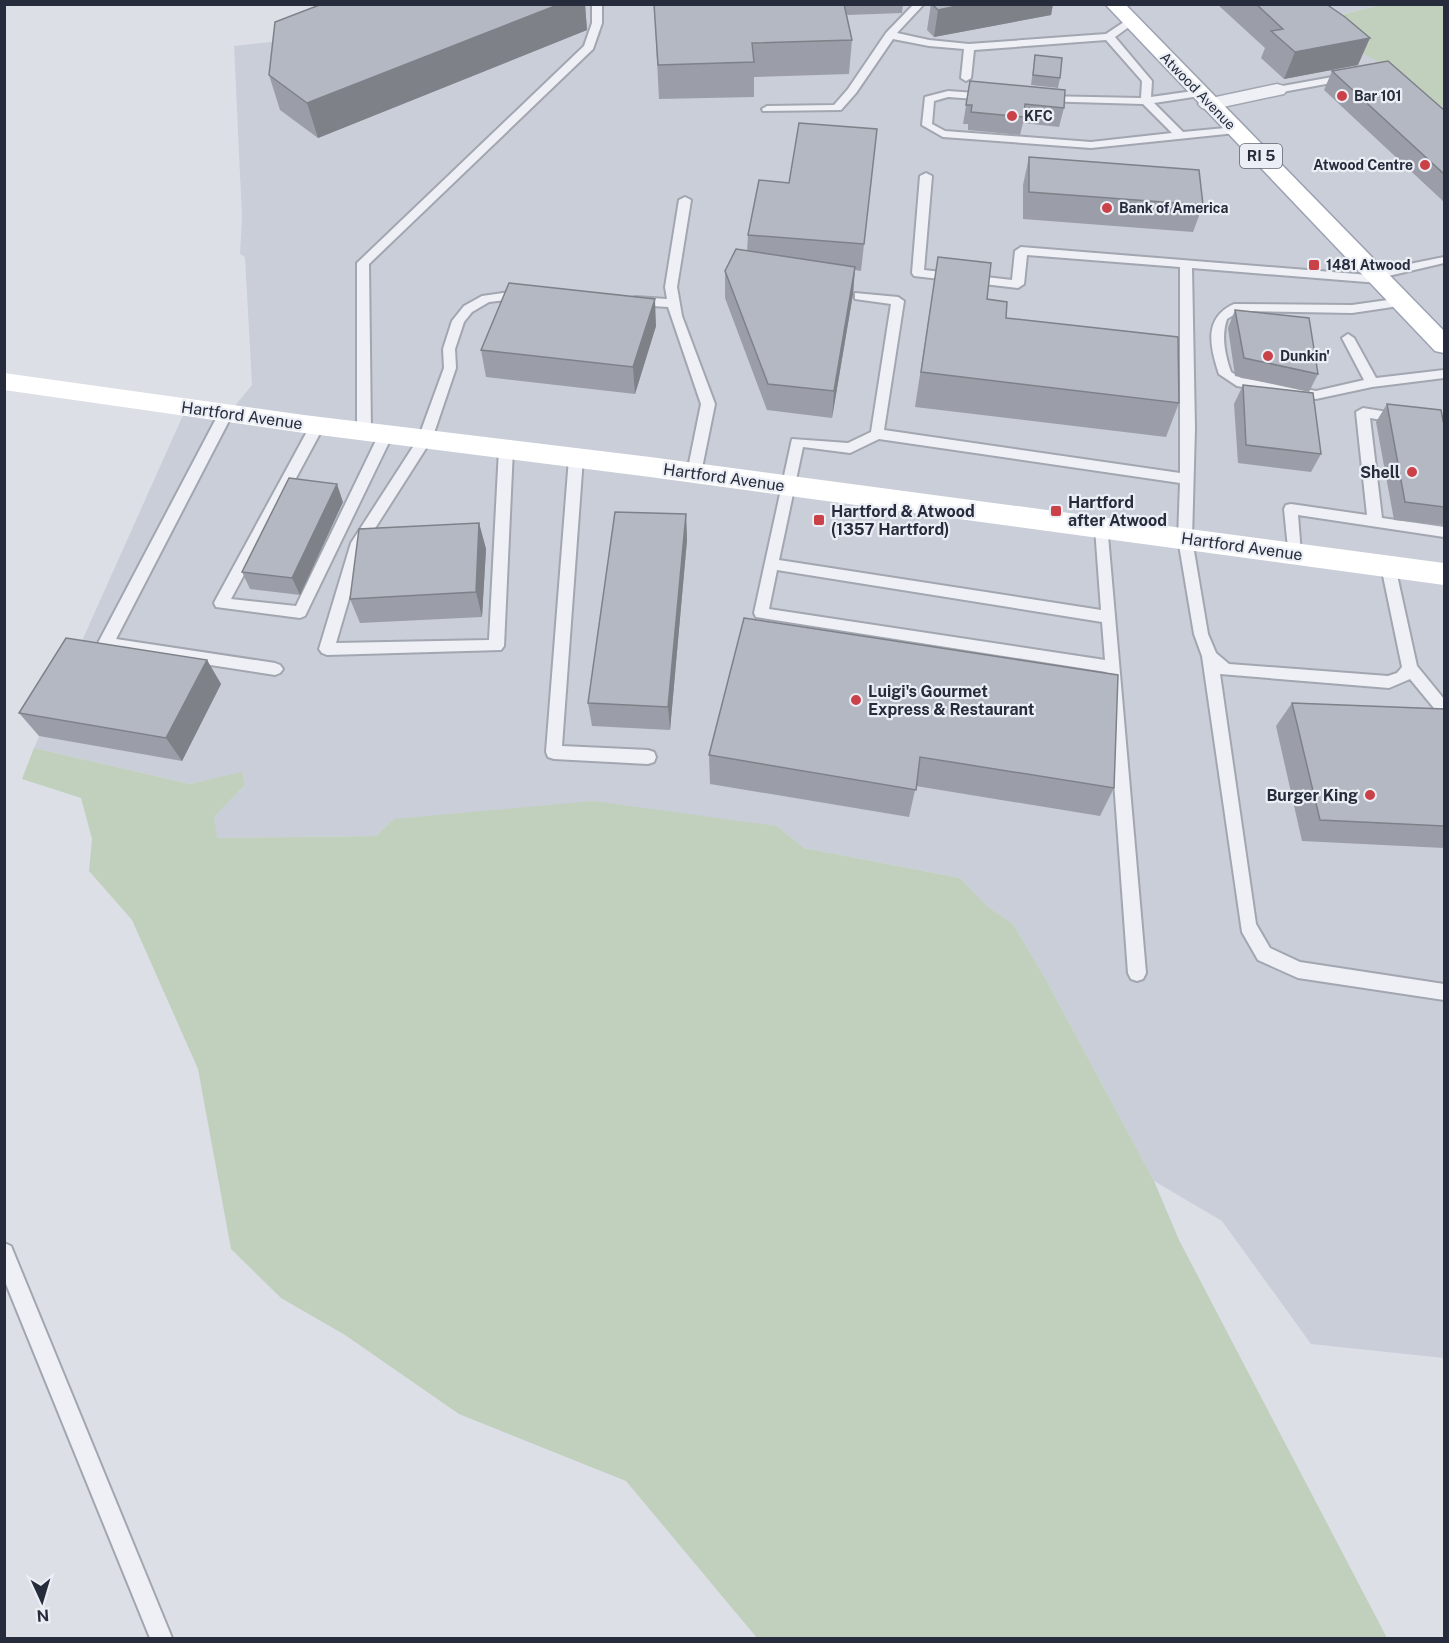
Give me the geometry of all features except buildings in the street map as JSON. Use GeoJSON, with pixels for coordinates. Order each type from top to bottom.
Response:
{"type":"FeatureCollection","features":[{"type":"Feature","properties":{"kind":"main road","name":"Atwood Avenue"},"geometry":{"type":"LineString","coordinates":[[1114,4],[1444,345]]}},
{"type":"Feature","properties":{"kind":"main road","name":"Atwood Avenue"},"geometry":{"type":"LineString","coordinates":[[1405,305],[1444,337]]}},
{"type":"Feature","properties":{"kind":"main road","name":"Hartford Avenue"},"geometry":{"type":"LineString","coordinates":[[4,381],[317,426],[694,473],[1444,574]]}},
{"type":"Feature","properties":{"kind":"street"},"geometry":{"type":"LineString","coordinates":[[1204,98],[1277,90]]}},
{"type":"Feature","properties":{"kind":"lane"},"geometry":{"type":"LineString","coordinates":[[317,426],[221,603],[300,612],[375,433],[363,263],[589,46],[597,23],[597,4]]}},
{"type":"Feature","properties":{"kind":"lane"},"geometry":{"type":"LineString","coordinates":[[767,109],[837,108],[852,91],[890,35],[920,4]]}},
{"type":"Feature","properties":{"kind":"lane"},"geometry":{"type":"LineString","coordinates":[[890,35],[929,44],[969,47],[1109,37],[1130,22]]}},
{"type":"Feature","properties":{"kind":"lane"},"geometry":{"type":"LineString","coordinates":[[1109,37],[1147,81],[1146,101],[1181,136]]}},
{"type":"Feature","properties":{"kind":"lane"},"geometry":{"type":"LineString","coordinates":[[966,78],[969,47]]}},
{"type":"Feature","properties":{"kind":"lane"},"geometry":{"type":"LineString","coordinates":[[1277,90],[1356,76]]}},
{"type":"Feature","properties":{"kind":"lane"},"geometry":{"type":"LineString","coordinates":[[1004,97],[948,94],[929,99],[927,125],[943,134],[1090,145],[1236,130]]}},
{"type":"Feature","properties":{"kind":"lane"},"geometry":{"type":"LineString","coordinates":[[1027,99],[1146,101],[1204,98]]}},
{"type":"Feature","properties":{"kind":"lane"},"geometry":{"type":"LineString","coordinates":[[926,176],[918,273],[1018,284],[1021,251],[1377,277],[1444,260]]}},
{"type":"Feature","properties":{"kind":"lane"},"geometry":{"type":"LineString","coordinates":[[685,200],[671,286],[673,303],[708,404],[694,473]]}},
{"type":"Feature","properties":{"kind":"lane"},"geometry":{"type":"LineString","coordinates":[[1186,264],[1185,539],[1201,634],[1210,656],[1248,926],[1264,954],[1298,970],[1444,992]]}},
{"type":"Feature","properties":{"kind":"lane"},"geometry":{"type":"LineString","coordinates":[[506,449],[496,646],[327,649],[358,543],[425,439],[434,409],[442,396],[450,368],[449,349],[462,315],[476,304],[497,296],[540,294]]}},
{"type":"Feature","properties":{"kind":"lane"},"geometry":{"type":"LineString","coordinates":[[859,296],[898,301],[877,434]]}},
{"type":"Feature","properties":{"kind":"lane"},"geometry":{"type":"LineString","coordinates":[[617,300],[673,303]]}},
{"type":"Feature","properties":{"kind":"lane"},"geometry":{"type":"LineString","coordinates":[[1405,305],[1352,309],[1238,307],[1227,312],[1220,320],[1218,334],[1223,369],[1229,378],[1237,382],[1316,395],[1372,383],[1444,374]]}},
{"type":"Feature","properties":{"kind":"lane"},"geometry":{"type":"LineString","coordinates":[[1348,338],[1372,383]]}},
{"type":"Feature","properties":{"kind":"lane"},"geometry":{"type":"LineString","coordinates":[[1375,521],[1363,412],[1444,425]]}},
{"type":"Feature","properties":{"kind":"lane"},"geometry":{"type":"LineString","coordinates":[[226,413],[106,643],[275,669]]}},
{"type":"Feature","properties":{"kind":"lane"},"geometry":{"type":"LineString","coordinates":[[1113,667],[761,614],[797,441],[850,448],[877,434],[1186,478]]}},
{"type":"Feature","properties":{"kind":"lane"},"geometry":{"type":"LineString","coordinates":[[1367,450],[1381,452]]}},
{"type":"Feature","properties":{"kind":"lane"},"geometry":{"type":"LineString","coordinates":[[576,458],[554,752],[648,757]]}},
{"type":"Feature","properties":{"kind":"lane"},"geometry":{"type":"LineString","coordinates":[[1370,482],[1387,485]]}},
{"type":"Feature","properties":{"kind":"lane"},"geometry":{"type":"LineString","coordinates":[[1294,554],[1291,509],[1444,532]]}},
{"type":"Feature","properties":{"kind":"lane"},"geometry":{"type":"LineString","coordinates":[[1102,528],[1137,973]]}},
{"type":"Feature","properties":{"kind":"lane"},"geometry":{"type":"LineString","coordinates":[[771,564],[1109,617]]}},
{"type":"Feature","properties":{"kind":"lane"},"geometry":{"type":"LineString","coordinates":[[1388,566],[1410,668],[1444,709]]}},
{"type":"Feature","properties":{"kind":"lane"},"geometry":{"type":"LineString","coordinates":[[1210,656],[1225,670],[1389,682],[1402,677],[1410,668]]}},
{"type":"Feature","properties":{"kind":"lane"},"geometry":{"type":"LineString","coordinates":[[4,1253],[161,1638]]}},
{"type":"Feature","properties":{"kind":"shaded area"},"geometry":{"type":"Polygon","coordinates":[[[366,4],[1380,5],[1316,20],[1444,107],[1444,1358],[1311,1344],[1222,1221],[1154,1181],[1045,978],[1013,924],[988,907],[960,878],[804,848],[777,826],[394,819],[376,836],[216,838],[214,817],[245,785],[242,773],[190,784],[34,748],[184,413],[229,413],[252,385],[245,257],[240,254],[242,217],[234,46],[271,42],[366,4]]]}},
{"type":"Feature","properties":{"kind":"green space"},"geometry":{"type":"Polygon","coordinates":[[[1380,5],[1444,5],[1444,107],[1432,101],[1394,71],[1353,48],[1315,21],[1380,5]]]}},
{"type":"Feature","properties":{"kind":"green space"},"geometry":{"type":"Polygon","coordinates":[[[34,748],[190,784],[242,772],[245,785],[214,817],[217,838],[376,836],[394,819],[593,801],[777,826],[804,848],[960,878],[988,907],[1013,924],[1045,978],[1154,1181],[1179,1240],[1387,1638],[757,1638],[626,1481],[459,1414],[345,1335],[281,1298],[231,1249],[198,1069],[132,920],[89,871],[92,839],[81,798],[22,779],[34,748]]]}},
{"type":"Feature","properties":{"kind":"place","name":"Bar 101"},"geometry":{"type":"Point","coordinates":[1342,96]}},
{"type":"Feature","properties":{"kind":"place","name":"KFC"},"geometry":{"type":"Point","coordinates":[1012,116]}},
{"type":"Feature","properties":{"kind":"place","name":"Atwood Centre"},"geometry":{"type":"Point","coordinates":[1425,165]}},
{"type":"Feature","properties":{"kind":"place","name":"Bank of America"},"geometry":{"type":"Point","coordinates":[1107,208]}},
{"type":"Feature","properties":{"kind":"place","name":"1481 Atwood"},"geometry":{"type":"Point","coordinates":[1314,265]}},
{"type":"Feature","properties":{"kind":"place","name":"Dunkin'"},"geometry":{"type":"Point","coordinates":[1268,356]}},
{"type":"Feature","properties":{"kind":"place","name":"Shell"},"geometry":{"type":"Point","coordinates":[1412,472]}},
{"type":"Feature","properties":{"kind":"place","name":"Hartford after Atwood"},"geometry":{"type":"Point","coordinates":[1056,511]}},
{"type":"Feature","properties":{"kind":"place","name":"Hartford & Atwood (1357 Hartford)"},"geometry":{"type":"Point","coordinates":[819,520]}},
{"type":"Feature","properties":{"kind":"place","name":"Luigi's Gourmet Express & Restaurant"},"geometry":{"type":"Point","coordinates":[856,700]}},
{"type":"Feature","properties":{"kind":"place","name":"Burger King"},"geometry":{"type":"Point","coordinates":[1370,795]}}]}
